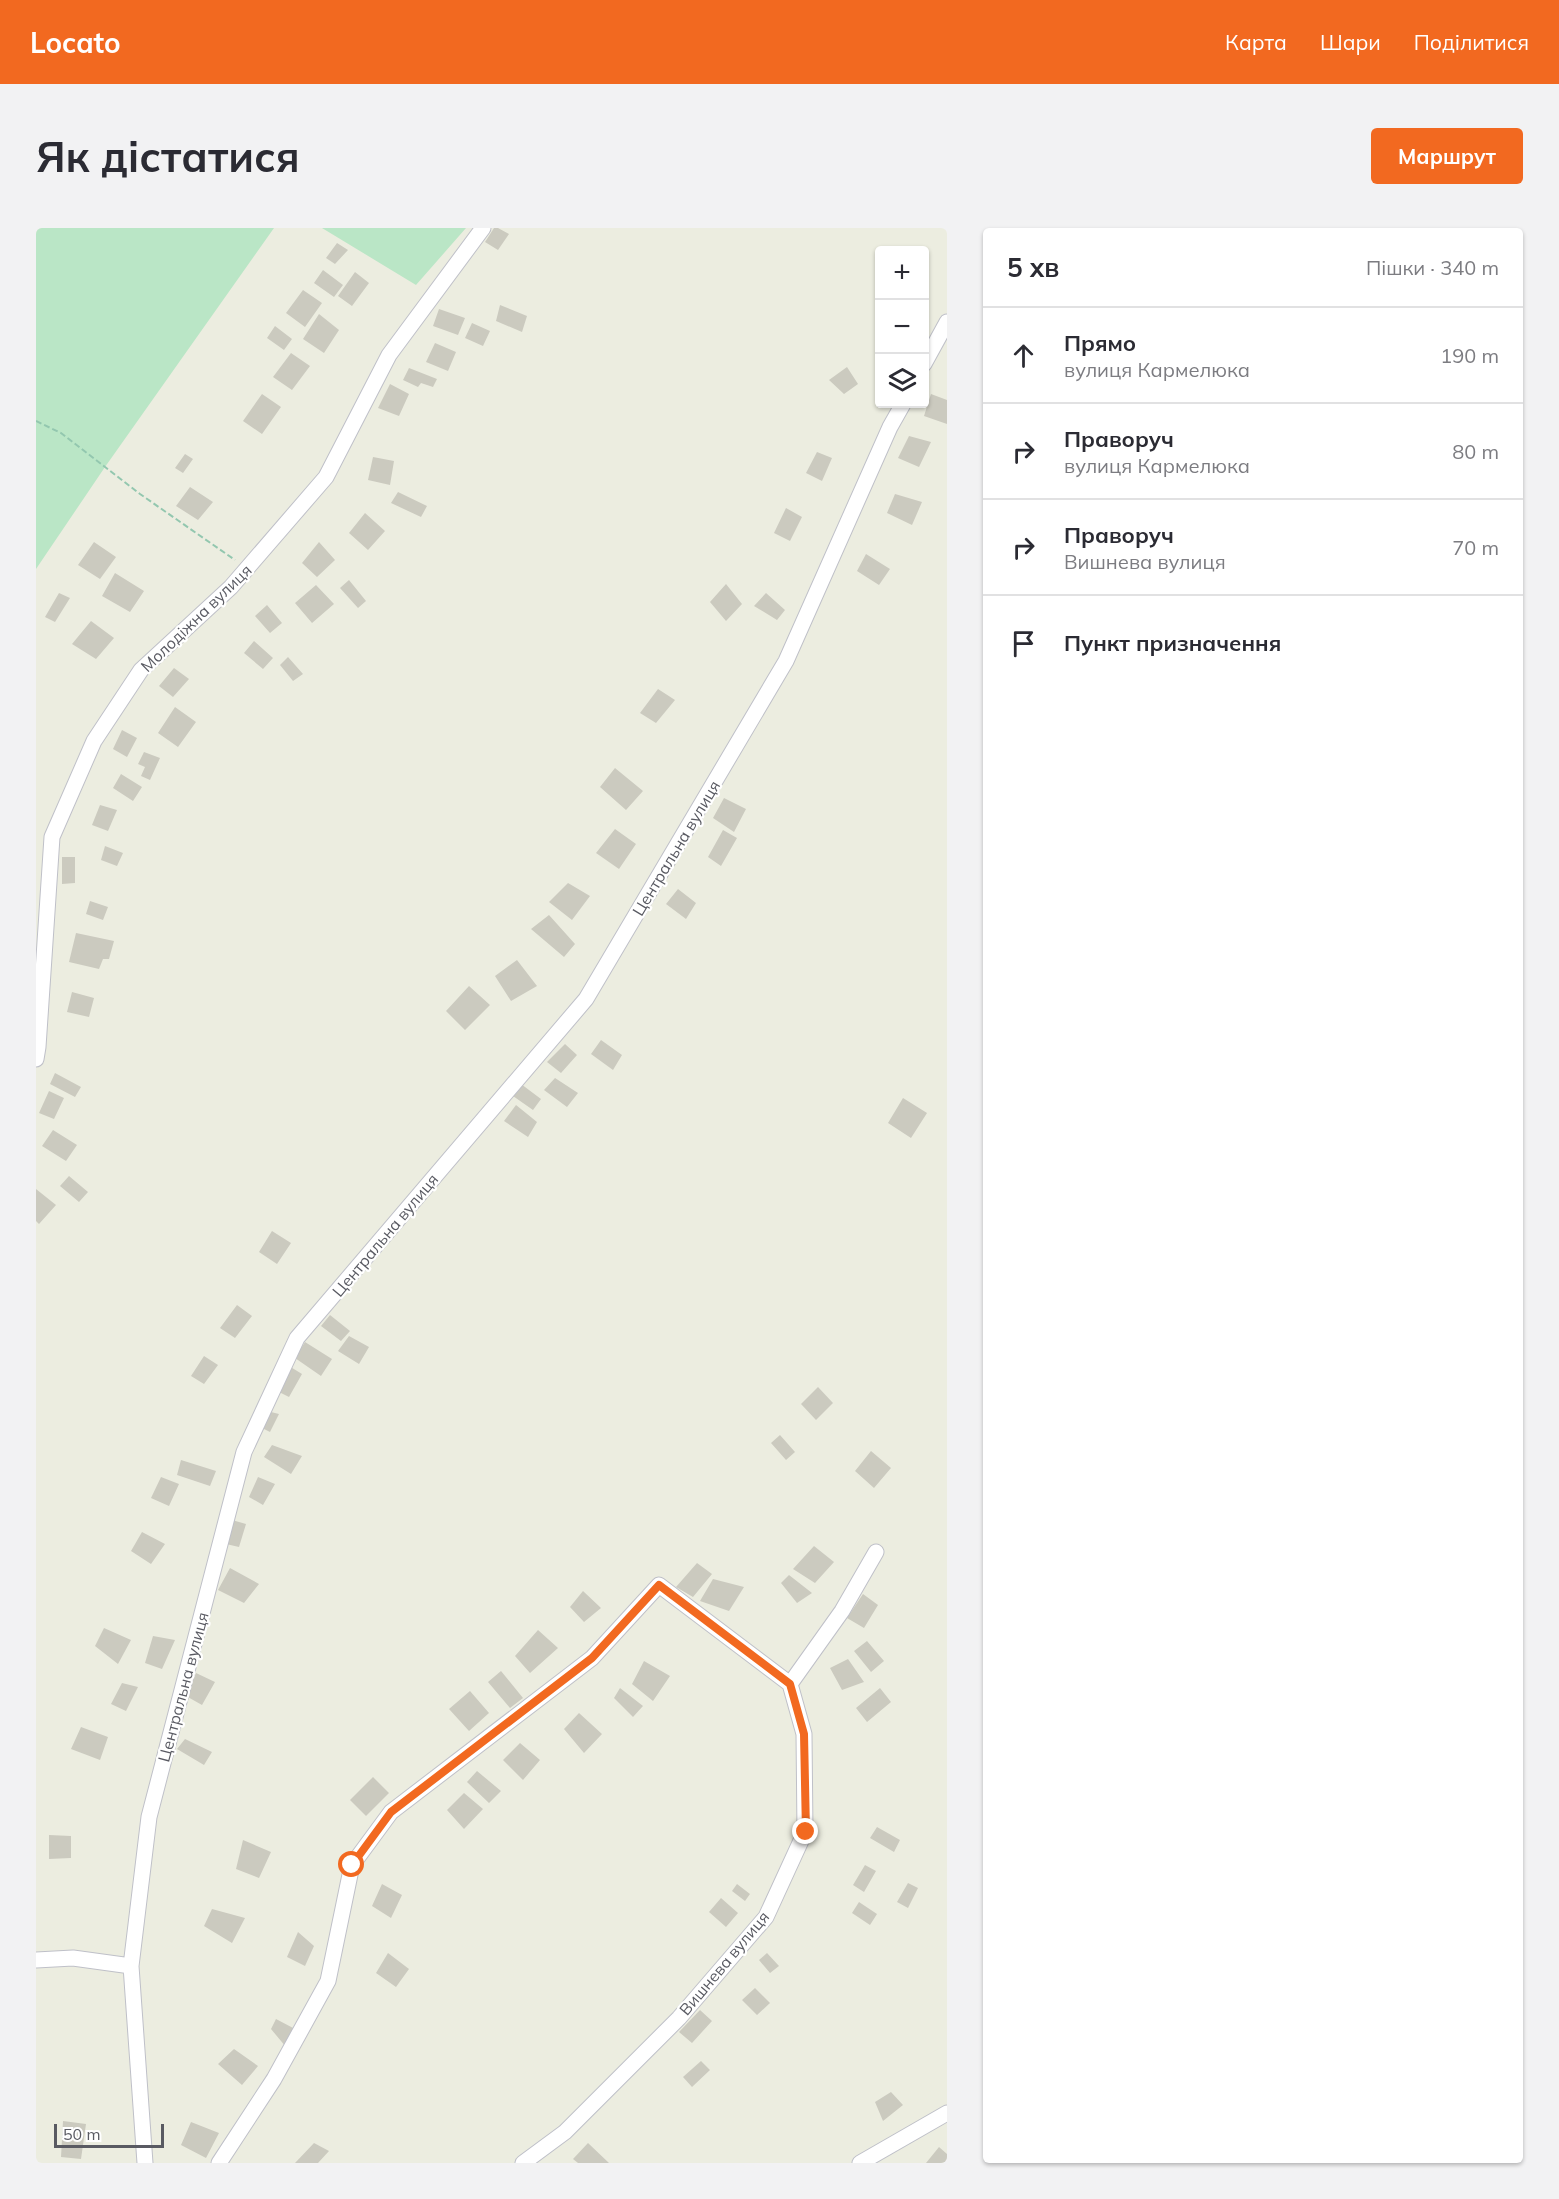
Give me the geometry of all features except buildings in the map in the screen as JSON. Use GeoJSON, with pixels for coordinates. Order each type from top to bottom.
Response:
{"type":"FeatureCollection","features":[{"type":"Feature","properties":{"kind":"street","name":"Молодіжна вулиця"},"geometry":{"type":"LineString","coordinates":[[36,1059],[52,837],[94,741],[141,670],[231,587],[326,477],[389,355],[483,228]]}},
{"type":"Feature","properties":{"kind":"street"},"geometry":{"type":"LineString","coordinates":[[929,355],[947,322]]}},
{"type":"Feature","properties":{"kind":"street","name":"Центральна вулиця"},"geometry":{"type":"LineString","coordinates":[[145,2163],[131,1966],[149,1817],[244,1452],[297,1338],[586,999],[786,661],[890,427],[901,408]]}},
{"type":"Feature","properties":{"kind":"street"},"geometry":{"type":"LineString","coordinates":[[219,2163],[274,2079],[328,1981],[352,1865],[391,1812],[592,1658],[659,1585],[790,1684],[842,1611],[876,1552]]}},
{"type":"Feature","properties":{"kind":"street","name":"Вишнева вулиця"},"geometry":{"type":"LineString","coordinates":[[524,2163],[565,2132],[679,2018],[766,1917],[806,1832],[804,1734],[790,1684]]}},
{"type":"Feature","properties":{"kind":"street"},"geometry":{"type":"LineString","coordinates":[[36,1960],[74,1958],[131,1966]]}},
{"type":"Feature","properties":{"kind":"street"},"geometry":{"type":"LineString","coordinates":[[860,2163],[947,2113]]}},
{"type":"Feature","properties":{"kind":"path"},"geometry":{"type":"LineString","coordinates":[[36,421],[61,433],[196,535],[247,568]]}},
{"type":"Feature","properties":{"kind":"green space"},"geometry":{"type":"Polygon","coordinates":[[[36,228],[274,228],[36,569],[36,228]]]}},
{"type":"Feature","properties":{"kind":"green space"},"geometry":{"type":"Polygon","coordinates":[[[322,228],[466,228],[416,285],[322,228]]]}},
{"type":"Feature","properties":{"kind":"route"},"geometry":{"type":"LineString","coordinates":[[352,1865],[391,1812],[592,1658],[659,1585],[790,1684],[804,1734],[806,1832]]}}]}
